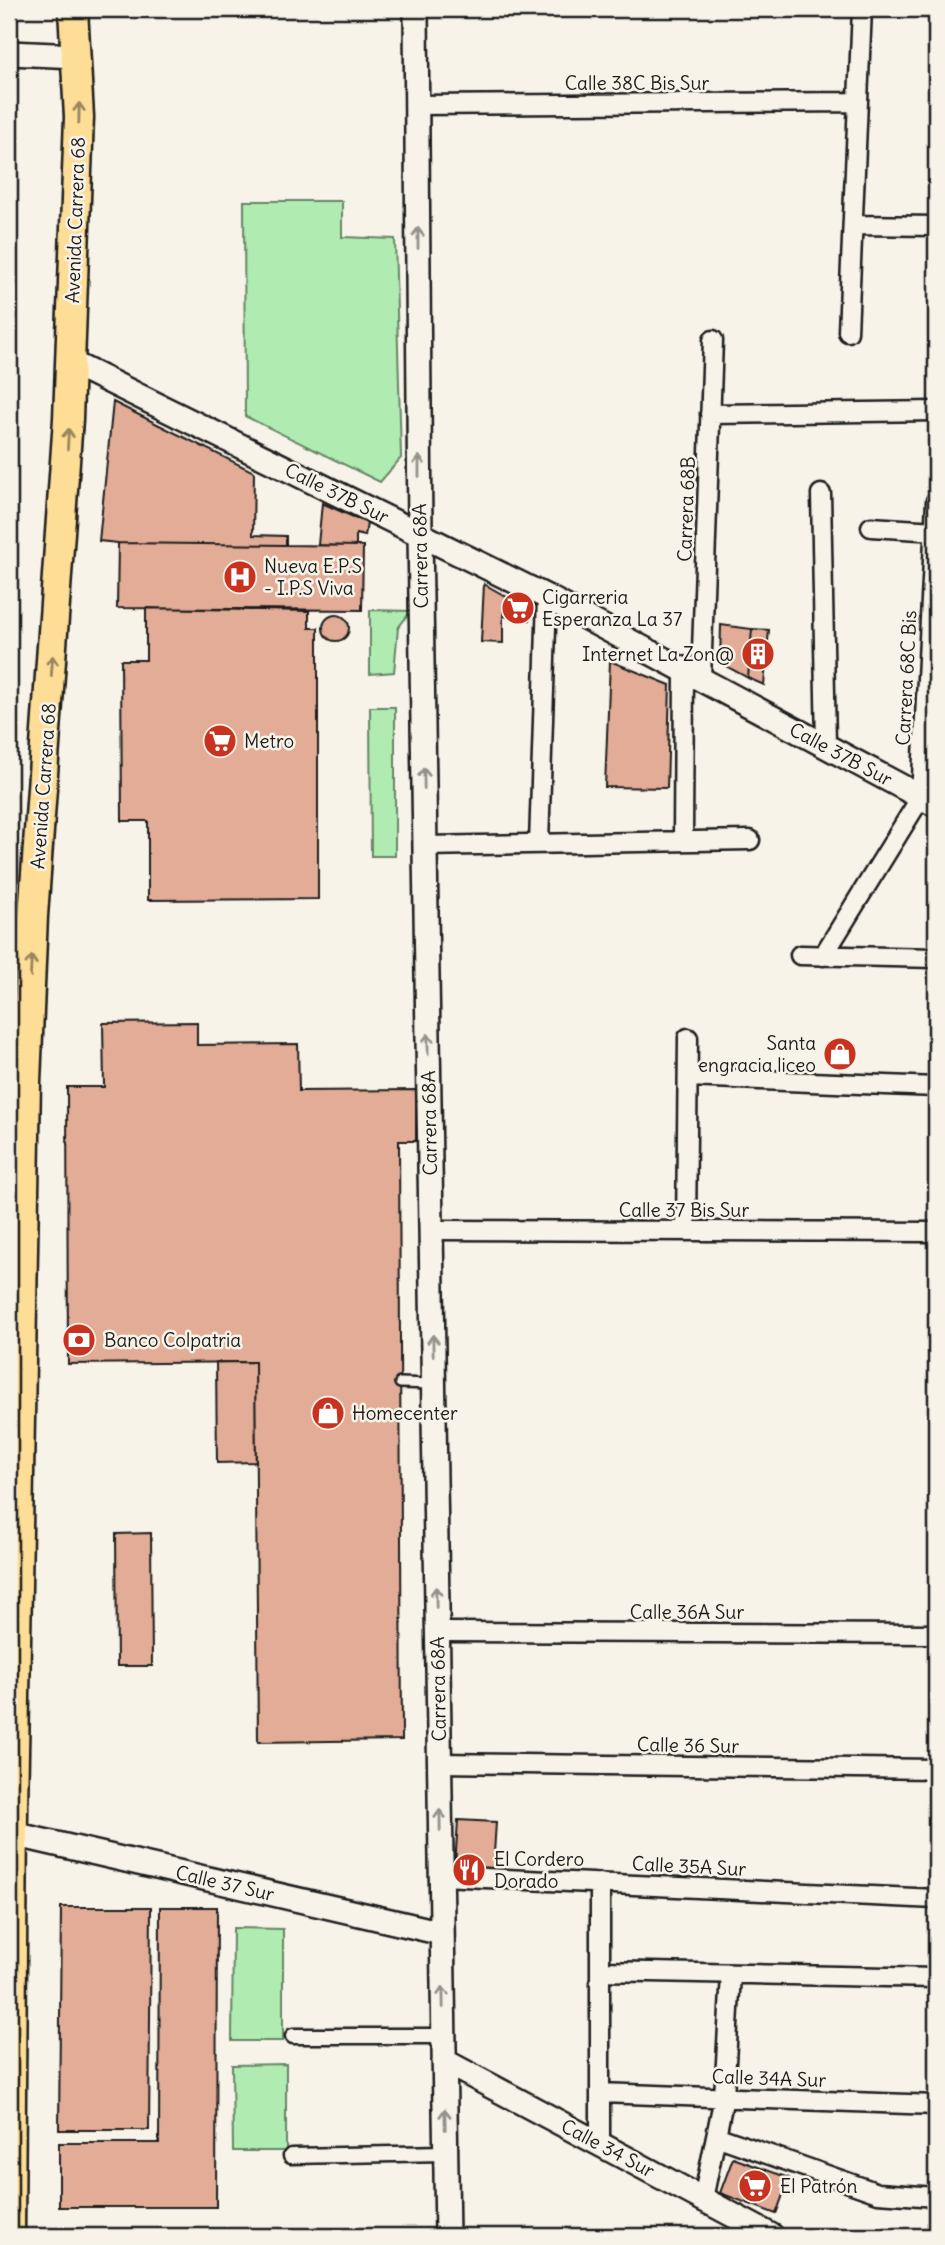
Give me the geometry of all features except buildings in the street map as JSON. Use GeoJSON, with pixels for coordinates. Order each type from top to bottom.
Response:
{"type":"FeatureCollection","features":[{"type":"Feature","properties":{"kind":"main road","name":"Avenida Carrera 68"},"geometry":{"type":"LineString","coordinates":[[10,2236],[11,1833],[26,1082],[33,916],[67,454],[79,117],[73,9]]}},
{"type":"Feature","properties":{"kind":"street","name":"Carrera 68A"},"geometry":{"type":"LineString","coordinates":[[416,9],[420,534],[447,2236]]}},
{"type":"Feature","properties":{"kind":"street"},"geometry":{"type":"LineString","coordinates":[[848,332],[862,9]]}},
{"type":"Feature","properties":{"kind":"street"},"geometry":{"type":"LineString","coordinates":[[9,53],[77,56]]}},
{"type":"Feature","properties":{"kind":"street","name":"Calle 38C Bis Sur"},"geometry":{"type":"LineString","coordinates":[[416,106],[858,102]]}},
{"type":"Feature","properties":{"kind":"street"},"geometry":{"type":"LineString","coordinates":[[853,225],[936,226]]}},
{"type":"Feature","properties":{"kind":"street","name":"Carrera 68B"},"geometry":{"type":"LineString","coordinates":[[683,841],[713,340]]}},
{"type":"Feature","properties":{"kind":"street","name":"Calle 37B Sur"},"geometry":{"type":"LineString","coordinates":[[70,362],[547,597],[929,801]]}},
{"type":"Feature","properties":{"kind":"street"},"geometry":{"type":"LineString","coordinates":[[710,414],[936,411]]}},
{"type":"Feature","properties":{"kind":"street"},"geometry":{"type":"LineString","coordinates":[[821,494],[826,746]]}},
{"type":"Feature","properties":{"kind":"street","name":"Carrera 68C Bis"},"geometry":{"type":"LineString","coordinates":[[824,956],[929,801],[936,501]]}},
{"type":"Feature","properties":{"kind":"street"},"geometry":{"type":"LineString","coordinates":[[871,527],[935,531]]}},
{"type":"Feature","properties":{"kind":"street"},"geometry":{"type":"LineString","coordinates":[[539,844],[547,597]]}},
{"type":"Feature","properties":{"kind":"street"},"geometry":{"type":"LineString","coordinates":[[425,846],[751,840]]}},
{"type":"Feature","properties":{"kind":"street"},"geometry":{"type":"LineString","coordinates":[[800,956],[936,958]]}},
{"type":"Feature","properties":{"kind":"street"},"geometry":{"type":"LineString","coordinates":[[686,1231],[688,1038]]}},
{"type":"Feature","properties":{"kind":"street"},"geometry":{"type":"LineString","coordinates":[[688,1077],[936,1087]]}},
{"type":"Feature","properties":{"kind":"street","name":"Calle 37 Bis Sur"},"geometry":{"type":"LineString","coordinates":[[431,1230],[936,1232]]}},
{"type":"Feature","properties":{"kind":"street","name":"Calle 36A Sur"},"geometry":{"type":"LineString","coordinates":[[437,1632],[936,1634]]}},
{"type":"Feature","properties":{"kind":"street","name":"Calle 36 Sur"},"geometry":{"type":"LineString","coordinates":[[439,1763],[936,1769]]}},
{"type":"Feature","properties":{"kind":"street","name":"Calle 37 Sur"},"geometry":{"type":"LineString","coordinates":[[11,1833],[442,1933]]}},
{"type":"Feature","properties":{"kind":"street","name":"Calle 35A Sur"},"geometry":{"type":"LineString","coordinates":[[440,1876],[936,1899]]}},
{"type":"Feature","properties":{"kind":"street"},"geometry":{"type":"LineString","coordinates":[[600,1883],[600,2144]]}},
{"type":"Feature","properties":{"kind":"street"},"geometry":{"type":"LineString","coordinates":[[601,1971],[936,1978]]}},
{"type":"Feature","properties":{"kind":"street"},"geometry":{"type":"LineString","coordinates":[[703,2199],[724,2097],[731,1974]]}},
{"type":"Feature","properties":{"kind":"street"},"geometry":{"type":"LineString","coordinates":[[293,2036],[443,2036]]}},
{"type":"Feature","properties":{"kind":"street","name":"Calle 34 Sur"},"geometry":{"type":"LineString","coordinates":[[443,2061],[772,2236]]}},
{"type":"Feature","properties":{"kind":"street","name":"Calle 34A Sur"},"geometry":{"type":"LineString","coordinates":[[600,2093],[936,2105]]}},
{"type":"Feature","properties":{"kind":"street"},"geometry":{"type":"LineString","coordinates":[[716,2136],[878,2193],[936,2197]]}},
{"type":"Feature","properties":{"kind":"street"},"geometry":{"type":"LineString","coordinates":[[291,2156],[445,2153]]}},
{"type":"Feature","properties":{"kind":"lane"},"geometry":{"type":"LineString","coordinates":[[401,1382],[433,1384]]}},
{"type":"Feature","properties":{"kind":"green space"},"geometry":{"type":"Polygon","coordinates":[[[244,201],[342,201],[342,237],[395,239],[401,458],[380,482],[245,416],[244,201]]]}},
{"type":"Feature","properties":{"kind":"green space"},"geometry":{"type":"Polygon","coordinates":[[[370,610],[411,611],[398,628],[394,672],[370,674],[370,610]]]}},
{"type":"Feature","properties":{"kind":"green space"},"geometry":{"type":"Polygon","coordinates":[[[370,707],[395,707],[395,856],[371,856],[370,707]]]}},
{"type":"Feature","properties":{"kind":"green space"},"geometry":{"type":"Polygon","coordinates":[[[233,1928],[283,1929],[283,2041],[232,2041],[233,1928]]]}},
{"type":"Feature","properties":{"kind":"green space"},"geometry":{"type":"Polygon","coordinates":[[[286,2064],[286,2151],[233,2151],[232,2065],[286,2064]]]}},
{"type":"Feature","properties":{"kind":"place","name":"Nueva E.P.S - I.P.S Viva"},"geometry":{"type":"Point","coordinates":[240,577]}},
{"type":"Feature","properties":{"kind":"place","name":"Cigarreria Esperanza La 37"},"geometry":{"type":"Point","coordinates":[518,608]}},
{"type":"Feature","properties":{"kind":"place","name":"Internet La Zon@"},"geometry":{"type":"Point","coordinates":[758,654]}},
{"type":"Feature","properties":{"kind":"place","name":"Metro"},"geometry":{"type":"Point","coordinates":[220,741]}},
{"type":"Feature","properties":{"kind":"place","name":"Santa engracia liceo"},"geometry":{"type":"Point","coordinates":[840,1054]}},
{"type":"Feature","properties":{"kind":"place","name":"Banco Colpatria"},"geometry":{"type":"Point","coordinates":[79,1340]}},
{"type":"Feature","properties":{"kind":"place","name":"Homecenter"},"geometry":{"type":"Point","coordinates":[328,1413]}},
{"type":"Feature","properties":{"kind":"place","name":"El Cordero Dorado"},"geometry":{"type":"Point","coordinates":[469,1870]}},
{"type":"Feature","properties":{"kind":"place","name":"El Patrón"},"geometry":{"type":"Point","coordinates":[755,2186]}}]}
